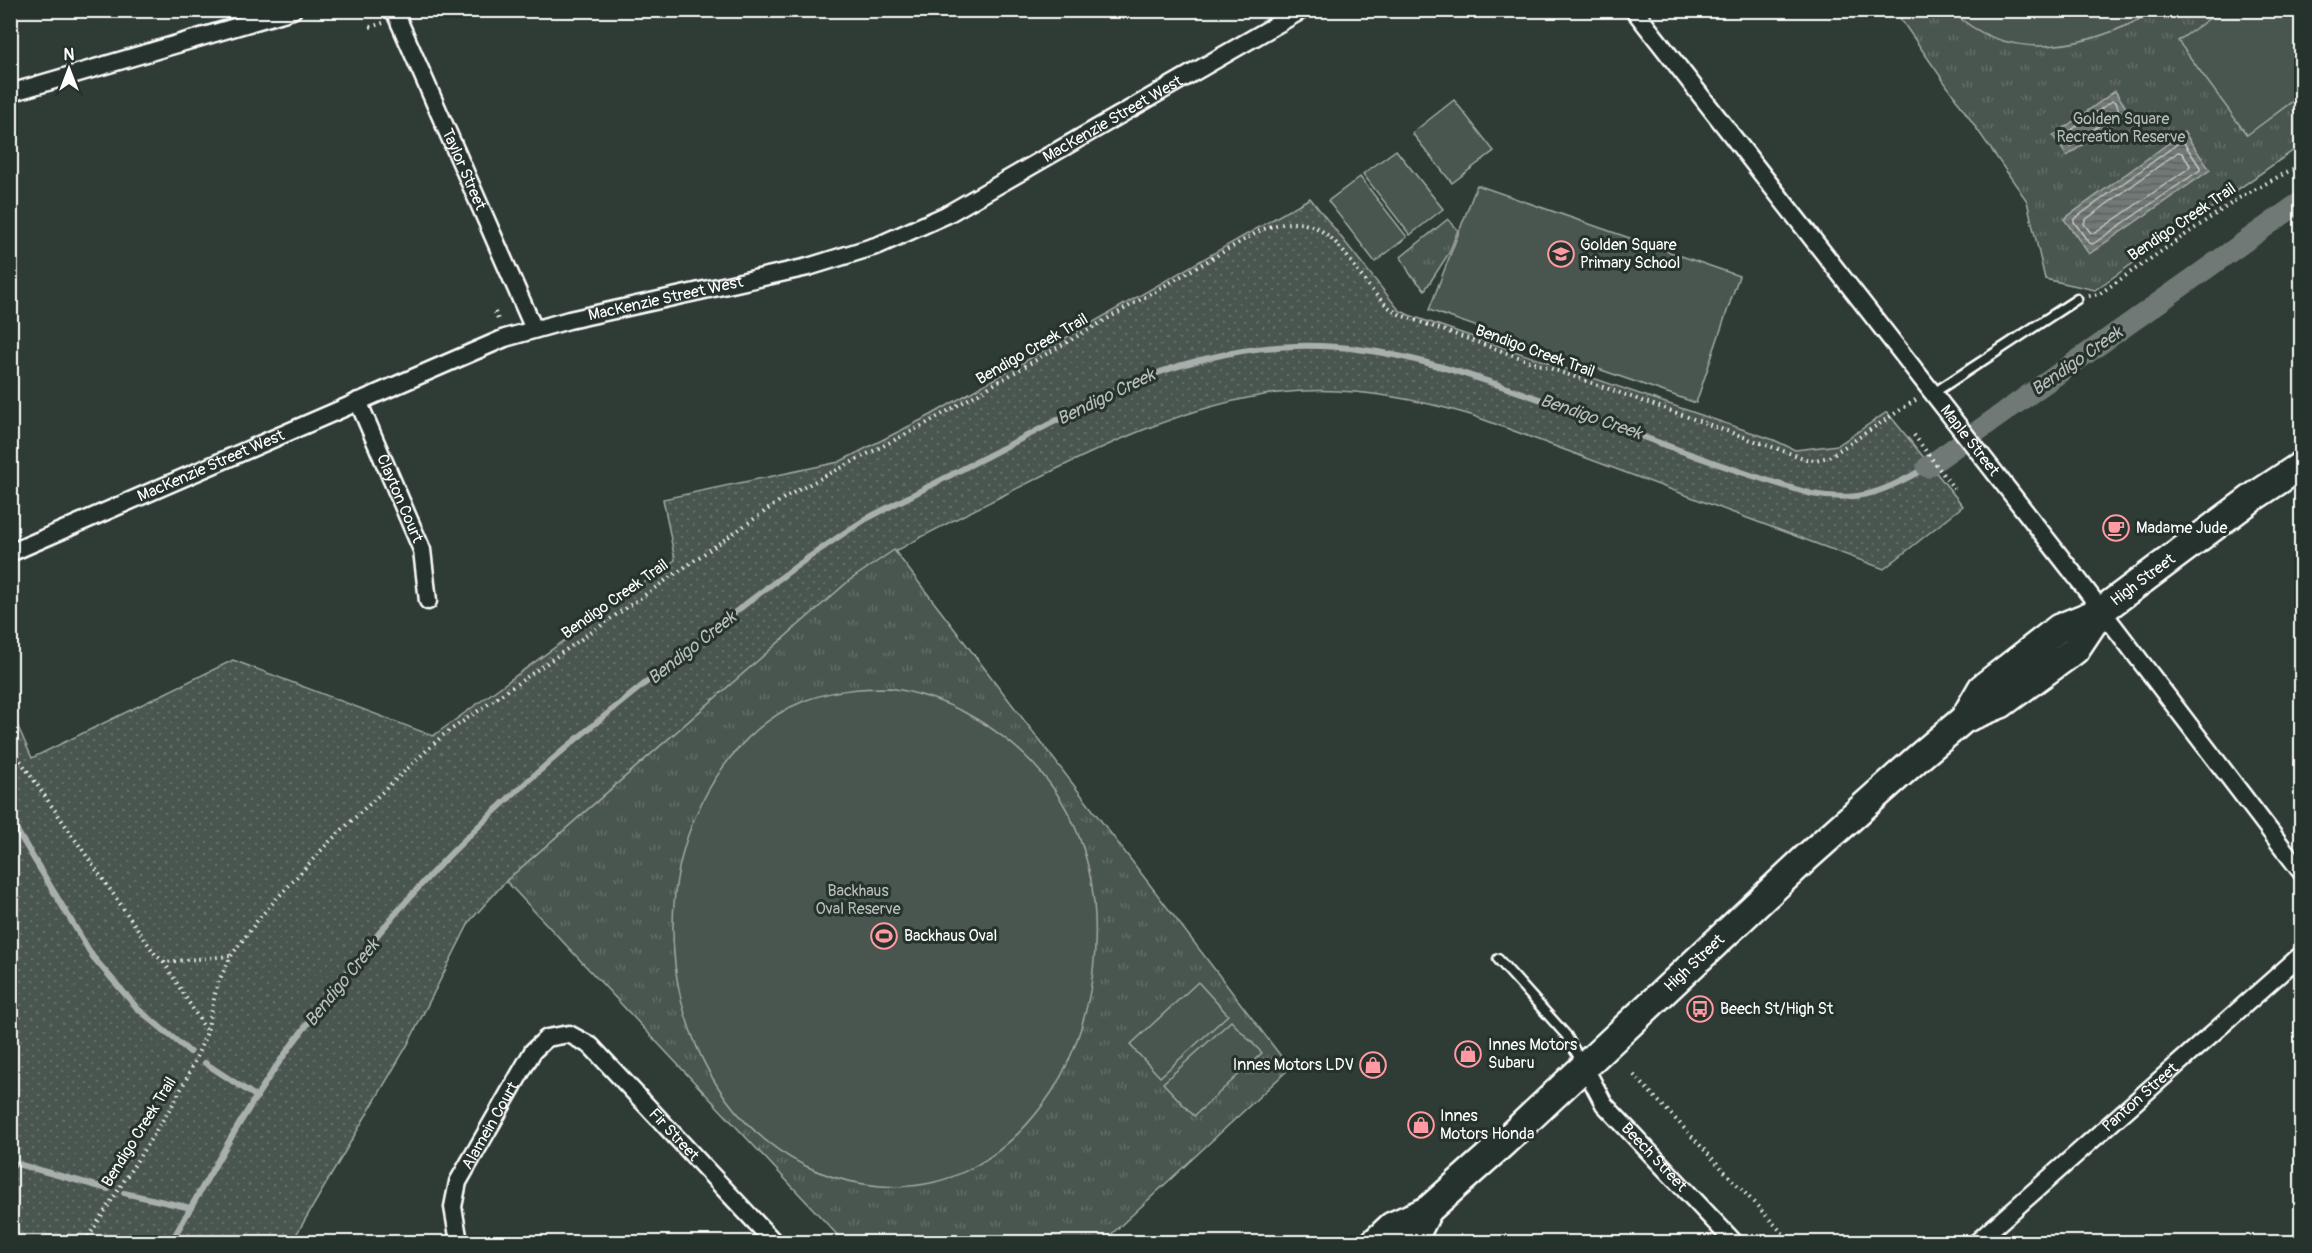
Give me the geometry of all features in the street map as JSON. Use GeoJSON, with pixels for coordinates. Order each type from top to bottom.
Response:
{"type":"FeatureCollection","features":[{"type":"Feature","properties":{"kind":"highway","name":"High Street"},"geometry":{"type":"LineString","coordinates":[[1375,1242],[1392,1226],[1428,1210],[1857,811],[1964,719],[2001,705],[2075,650],[2101,611],[2255,496],[2301,465]]}},
{"type":"Feature","properties":{"kind":"highway","name":"High Street"},"geometry":{"type":"LineString","coordinates":[[1412,1242],[1428,1210]]}},
{"type":"Feature","properties":{"kind":"street"},"geometry":{"type":"LineString","coordinates":[[10,93],[293,10]]}},
{"type":"Feature","properties":{"kind":"street","name":"MacKenzie Street West"},"geometry":{"type":"LineString","coordinates":[[10,553],[474,350],[534,329],[766,278],[879,245],[946,215],[1302,10]]}},
{"type":"Feature","properties":{"kind":"street","name":"Maple Street"},"geometry":{"type":"LineString","coordinates":[[1634,10],[2101,611],[2301,873]]}},
{"type":"Feature","properties":{"kind":"street","name":"Taylor Street"},"geometry":{"type":"LineString","coordinates":[[389,17],[534,329]]}},
{"type":"Feature","properties":{"kind":"street","name":"Clayton Court"},"geometry":{"type":"LineString","coordinates":[[358,401],[422,550],[428,601]]}},
{"type":"Feature","properties":{"kind":"street","name":"Panton Street"},"geometry":{"type":"LineString","coordinates":[[1977,1242],[2301,954]]}},
{"type":"Feature","properties":{"kind":"street","name":"Alamein Court"},"geometry":{"type":"LineString","coordinates":[[459,1242],[453,1218],[458,1182],[533,1052],[547,1038],[569,1034]]}},
{"type":"Feature","properties":{"kind":"street","name":"Fir Street"},"geometry":{"type":"LineString","coordinates":[[569,1034],[591,1046],[774,1242]]}},
{"type":"Feature","properties":{"kind":"street","name":"Beech Street"},"geometry":{"type":"LineString","coordinates":[[1584,1066],[1604,1104],[1734,1242]]}},
{"type":"Feature","properties":{"kind":"lane"},"geometry":{"type":"LineString","coordinates":[[1932,394],[2077,299]]}},
{"type":"Feature","properties":{"kind":"lane"},"geometry":{"type":"LineString","coordinates":[[1498,959],[1566,1035],[1584,1066]]}},
{"type":"Feature","properties":{"kind":"path"},"geometry":{"type":"LineString","coordinates":[[370,27],[389,17]]}},
{"type":"Feature","properties":{"kind":"path","name":"Bendigo Creek Trail"},"geometry":{"type":"LineString","coordinates":[[2077,299],[2099,294],[2239,198],[2301,164]]}},
{"type":"Feature","properties":{"kind":"path","name":"Bendigo Creek Trail"},"geometry":{"type":"LineString","coordinates":[[85,1242],[173,1104],[207,1032],[217,985],[231,956],[261,917],[327,844],[425,751],[483,705],[786,496],[927,423],[1270,227],[1292,222],[1304,223],[1329,236],[1383,302],[1403,316],[1806,459],[1829,457],[1911,402],[1932,394]]}},
{"type":"Feature","properties":{"kind":"path"},"geometry":{"type":"LineString","coordinates":[[1914,435],[1955,489]]}},
{"type":"Feature","properties":{"kind":"path"},"geometry":{"type":"LineString","coordinates":[[10,746],[142,938],[164,962],[207,1032]]}},
{"type":"Feature","properties":{"kind":"path"},"geometry":{"type":"LineString","coordinates":[[164,962],[231,956]]}},
{"type":"Feature","properties":{"kind":"path"},"geometry":{"type":"LineString","coordinates":[[1634,1075],[1791,1242]]}},
{"type":"Feature","properties":{"kind":"green space","name":"Golden Square Recreation Reserve"},"geometry":{"type":"Polygon","coordinates":[[[1895,11],[2301,11],[2301,145],[2095,290],[2045,279],[2027,201],[1895,11]]]}},
{"type":"Feature","properties":{"kind":"green space"},"geometry":{"type":"Polygon","coordinates":[[[1952,11],[2155,11],[2105,34],[2078,42],[2052,46],[2025,45],[1999,40],[1975,29],[1952,11]]]}},
{"type":"Feature","properties":{"kind":"green space"},"geometry":{"type":"Polygon","coordinates":[[[2220,11],[2294,11],[2301,21],[2301,95],[2247,135],[2178,41],[2220,11]]]}},
{"type":"Feature","properties":{"kind":"green space"},"geometry":{"type":"Polygon","coordinates":[[[1454,100],[1494,151],[1452,183],[1412,133],[1454,100]]]}},
{"type":"Feature","properties":{"kind":"green space"},"geometry":{"type":"Polygon","coordinates":[[[1396,150],[1443,209],[1410,235],[1363,174],[1396,150]]]}},
{"type":"Feature","properties":{"kind":"green space"},"geometry":{"type":"Polygon","coordinates":[[[1360,177],[1407,237],[1375,262],[1328,201],[1360,177]]]}},
{"type":"Feature","properties":{"kind":"green space"},"geometry":{"type":"Polygon","coordinates":[[[1477,185],[1739,276],[1696,403],[1429,310],[1477,185]]]}},
{"type":"Feature","properties":{"kind":"green space"},"geometry":{"type":"Polygon","coordinates":[[[1310,198],[1399,310],[1409,315],[1774,440],[1795,450],[1838,445],[1887,412],[1963,506],[1884,569],[1471,415],[1424,403],[1376,394],[1302,391],[1242,399],[1172,419],[1070,462],[946,524],[850,580],[506,881],[470,921],[408,1044],[292,1242],[11,1242],[10,709],[32,758],[233,660],[433,736],[675,560],[663,499],[839,462],[931,415],[1310,198]]]}},
{"type":"Feature","properties":{"kind":"green space"},"geometry":{"type":"Polygon","coordinates":[[[1448,219],[1458,230],[1449,253],[1425,290],[1410,274],[1401,257],[1448,219]]]}},
{"type":"Feature","properties":{"kind":"green space","name":"Backhaus Oval Reserve"},"geometry":{"type":"Polygon","coordinates":[[[894,550],[1290,1068],[1103,1242],[844,1242],[506,881],[850,580],[894,550]]]}},
{"type":"Feature","properties":{"kind":"green space","name":"Backhaus Oval"},"geometry":{"type":"Polygon","coordinates":[[[890,688],[949,705],[977,719],[1026,757],[1047,780],[1078,834],[1088,867],[1094,902],[1093,974],[1086,1011],[1075,1045],[1060,1077],[1042,1106],[1009,1142],[972,1168],[951,1177],[905,1186],[880,1186],[818,1171],[766,1141],[726,1098],[696,1046],[679,988],[673,927],[680,866],[699,808],[718,775],[742,744],[770,719],[804,701],[847,690],[890,688]]]}},
{"type":"Feature","properties":{"kind":"green space"},"geometry":{"type":"Polygon","coordinates":[[[1198,982],[1228,1015],[1160,1077],[1130,1045],[1198,982]]]}},
{"type":"Feature","properties":{"kind":"green space"},"geometry":{"type":"Polygon","coordinates":[[[1231,1021],[1262,1053],[1194,1116],[1163,1083],[1231,1021]]]}},
{"type":"Feature","properties":{"kind":"water"},"geometry":{"type":"Polygon","coordinates":[[[2115,91],[2129,112],[2067,156],[2053,136],[2115,91]]]}},
{"type":"Feature","properties":{"kind":"water"},"geometry":{"type":"Polygon","coordinates":[[[2184,132],[2210,170],[2089,254],[2064,219],[2184,132]]]}},
{"type":"Feature","properties":{"kind":"waterway","name":"Bendigo Creek"},"geometry":{"type":"LineString","coordinates":[[1927,467],[2302,201]]}},
{"type":"Feature","properties":{"kind":"waterway","name":"Bendigo Creek"},"geometry":{"type":"LineString","coordinates":[[171,1242],[260,1091],[326,999],[413,893],[461,843],[521,787],[616,706],[726,619],[795,567],[866,519],[1125,385],[1188,363],[1252,349],[1296,346],[1359,349],[1421,361],[1482,379],[1710,461],[1812,494],[1844,497],[1872,493],[1898,483],[1927,467]]}},
{"type":"Feature","properties":{"kind":"waterway"},"geometry":{"type":"LineString","coordinates":[[10,819],[93,957],[138,1009],[190,1052]]}},
{"type":"Feature","properties":{"kind":"waterway"},"geometry":{"type":"LineString","coordinates":[[205,1063],[257,1097]]}},
{"type":"Feature","properties":{"kind":"waterway"},"geometry":{"type":"LineString","coordinates":[[10,1162],[108,1189]]}},
{"type":"Feature","properties":{"kind":"waterway"},"geometry":{"type":"LineString","coordinates":[[124,1193],[191,1208]]}},
{"type":"Feature","properties":{"kind":"place","name":"Golden Square Primary School"},"geometry":{"type":"Point","coordinates":[1561,254]}},
{"type":"Feature","properties":{"kind":"place","name":"Madame Jude"},"geometry":{"type":"Point","coordinates":[2116,528]}},
{"type":"Feature","properties":{"kind":"place","name":"Backhaus Oval"},"geometry":{"type":"Point","coordinates":[884,936]}},
{"type":"Feature","properties":{"kind":"place","name":"Beech St/High St"},"geometry":{"type":"Point","coordinates":[1700,1009]}},
{"type":"Feature","properties":{"kind":"place","name":"Innes Motors Subaru"},"geometry":{"type":"Point","coordinates":[1468,1054]}},
{"type":"Feature","properties":{"kind":"place","name":"Innes Motors LDV"},"geometry":{"type":"Point","coordinates":[1373,1065]}},
{"type":"Feature","properties":{"kind":"place","name":"Innes Motors Honda"},"geometry":{"type":"Point","coordinates":[1421,1125]}}]}
